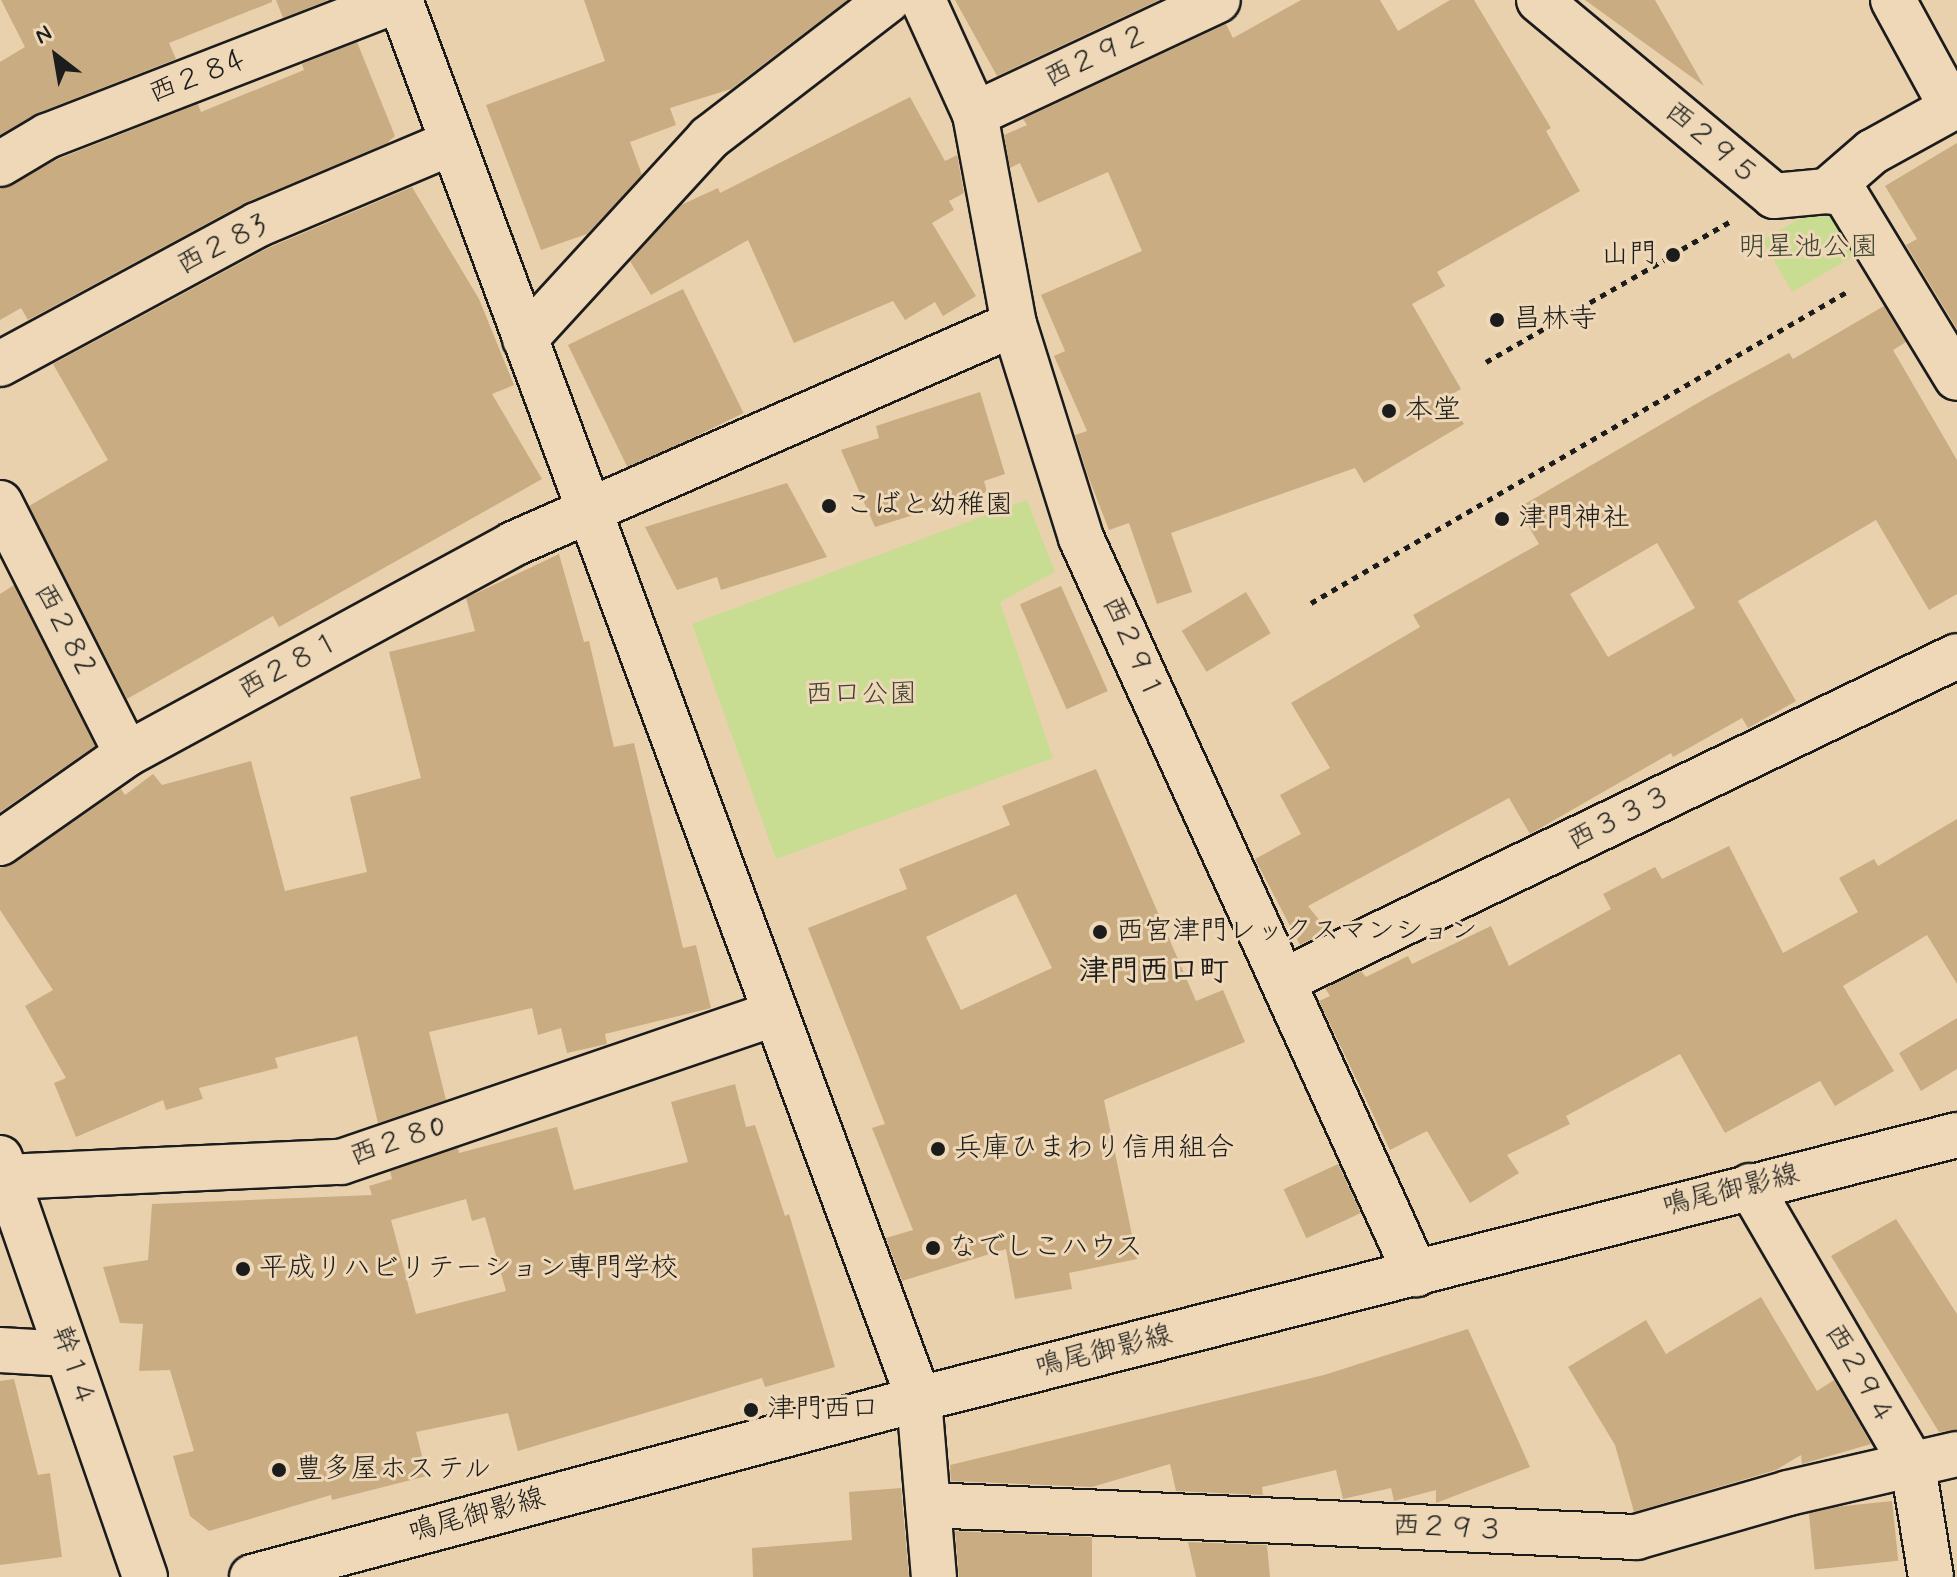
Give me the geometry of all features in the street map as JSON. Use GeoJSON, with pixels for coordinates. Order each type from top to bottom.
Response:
{"type":"FeatureCollection","features":[{"type":"Feature","properties":{"kind":"street"},"geometry":{"type":"LineString","coordinates":[[399,0],[592,511],[773,1014],[919,1399],[934,1577]]}},
{"type":"Feature","properties":{"kind":"street","name":"西２８4"},"geometry":{"type":"LineString","coordinates":[[0,164],[47,136],[399,0]]}},
{"type":"Feature","properties":{"kind":"street"},"geometry":{"type":"LineString","coordinates":[[525,339],[709,138],[888,0]]}},
{"type":"Feature","properties":{"kind":"street","name":"西２９１"},"geometry":{"type":"LineString","coordinates":[[923,0],[975,114],[1014,324],[1081,538],[1416,1274]]}},
{"type":"Feature","properties":{"kind":"street","name":"西２９２"},"geometry":{"type":"LineString","coordinates":[[975,114],[1218,0]]}},
{"type":"Feature","properties":{"kind":"street","name":"西２９５"},"geometry":{"type":"LineString","coordinates":[[1539,0],[1774,196],[1827,191]]}},
{"type":"Feature","properties":{"kind":"street"},"geometry":{"type":"LineString","coordinates":[[1827,191],[1872,152],[1954,106],[1893,0]]}},
{"type":"Feature","properties":{"kind":"street","name":"西２８3"},"geometry":{"type":"LineString","coordinates":[[0,364],[257,225],[451,143]]}},
{"type":"Feature","properties":{"kind":"street"},"geometry":{"type":"LineString","coordinates":[[1827,191],[1845,194],[1957,378]]}},
{"type":"Feature","properties":{"kind":"street","name":"西２８１"},"geometry":{"type":"LineString","coordinates":[[0,843],[127,754],[513,544],[1014,324]]}},
{"type":"Feature","properties":{"kind":"street","name":"西２８2"},"geometry":{"type":"LineString","coordinates":[[0,503],[127,754]]}},
{"type":"Feature","properties":{"kind":"street","name":"西３３３"},"geometry":{"type":"LineString","coordinates":[[1283,981],[1957,656]]}},
{"type":"Feature","properties":{"kind":"street","name":"西２８0"},"geometry":{"type":"LineString","coordinates":[[3,1167],[341,1162],[773,1014]]}},
{"type":"Feature","properties":{"kind":"street","name":"鳴尾御影線"},"geometry":{"type":"LineString","coordinates":[[252,1577],[919,1399],[1957,1135]]}},
{"type":"Feature","properties":{"kind":"street","name":"幹１４"},"geometry":{"type":"LineString","coordinates":[[3,1167],[145,1577]]}},
{"type":"Feature","properties":{"kind":"street","name":"西２９４"},"geometry":{"type":"LineString","coordinates":[[1750,1186],[1913,1466],[1931,1577]]}},
{"type":"Feature","properties":{"kind":"street"},"geometry":{"type":"LineString","coordinates":[[0,1350],[68,1354]]}},
{"type":"Feature","properties":{"kind":"street","name":"西２９３"},"geometry":{"type":"LineString","coordinates":[[928,1505],[1636,1537],[1788,1493],[1957,1454]]}},
{"type":"Feature","properties":{"kind":"path"},"geometry":{"type":"LineString","coordinates":[[1486,362],[1664,260]]}},
{"type":"Feature","properties":{"kind":"path"},"geometry":{"type":"LineString","coordinates":[[1311,603],[1889,268]]}},
{"type":"Feature","properties":{"kind":"green space","name":"明星池公園"},"geometry":{"type":"Polygon","coordinates":[[[1810,213],[1830,217],[1854,256],[1792,292],[1762,240],[1810,213]]]}},
{"type":"Feature","properties":{"kind":"green space","name":"西口公園"},"geometry":{"type":"Polygon","coordinates":[[[1027,500],[1055,572],[1000,602],[1053,758],[776,859],[692,624],[1027,500]]]}},
{"type":"Feature","properties":{"kind":"building"},"geometry":{"type":"Polygon","coordinates":[[[1,0],[272,2],[169,43],[176,59],[38,113],[0,135],[0,62],[25,47],[1,0]]]}},
{"type":"Feature","properties":{"kind":"building"},"geometry":{"type":"Polygon","coordinates":[[[276,0],[328,0],[283,18],[276,0]]]}},
{"type":"Feature","properties":{"kind":"building"},"geometry":{"type":"Polygon","coordinates":[[[584,0],[846,1],[731,89],[670,108],[676,125],[630,142],[642,175],[587,234],[541,250],[486,105],[605,61],[584,0]]]}},
{"type":"Feature","properties":{"kind":"building"},"geometry":{"type":"Polygon","coordinates":[[[955,0],[1159,0],[997,76],[955,0]]]}},
{"type":"Feature","properties":{"kind":"building"},"geometry":{"type":"Polygon","coordinates":[[[1301,0],[1380,0],[1398,31],[1450,0],[1474,0],[1551,128],[1546,131],[1580,191],[1437,272],[1445,286],[1412,304],[1461,389],[1447,397],[1464,424],[1364,483],[1355,468],[1171,533],[1192,592],[1157,604],[1129,523],[1109,530],[1088,476],[1075,435],[1087,431],[1054,356],[1065,351],[1041,295],[1142,251],[1108,172],[1038,203],[1020,163],[1010,168],[1004,135],[1027,125],[1023,119],[1226,24],[1233,38],[1301,0]]]}},
{"type":"Feature","properties":{"kind":"building"},"geometry":{"type":"Polygon","coordinates":[[[1585,0],[1655,0],[1704,86],[1585,0]]]}},
{"type":"Feature","properties":{"kind":"building"},"geometry":{"type":"Polygon","coordinates":[[[357,42],[395,136],[387,143],[245,203],[28,320],[21,308],[0,320],[0,189],[58,159],[198,104],[201,112],[304,70],[302,64],[357,42]]]}},
{"type":"Feature","properties":{"kind":"building"},"geometry":{"type":"Polygon","coordinates":[[[910,97],[945,161],[957,155],[964,193],[949,201],[954,210],[932,223],[976,296],[943,316],[935,302],[905,320],[893,301],[794,343],[748,240],[651,295],[630,261],[681,205],[718,188],[720,193],[910,97]]]}},
{"type":"Feature","properties":{"kind":"building"},"geometry":{"type":"Polygon","coordinates":[[[1957,143],[1957,329],[1906,245],[1917,239],[1885,186],[1957,143]]]}},
{"type":"Feature","properties":{"kind":"building"},"geometry":{"type":"Polygon","coordinates":[[[412,187],[479,299],[514,385],[492,394],[542,479],[279,627],[273,616],[127,699],[29,506],[108,460],[53,364],[268,248],[412,187]]]}},
{"type":"Feature","properties":{"kind":"building"},"geometry":{"type":"Polygon","coordinates":[[[683,289],[743,413],[628,469],[568,345],[683,289]]]}},
{"type":"Feature","properties":{"kind":"building"},"geometry":{"type":"Polygon","coordinates":[[[1884,306],[1906,342],[1893,350],[1957,460],[1957,594],[1929,610],[1876,520],[1738,601],[1796,701],[1748,728],[1742,718],[1673,757],[1671,753],[1530,834],[1509,798],[1308,906],[1328,931],[1300,945],[1255,859],[1301,834],[1280,795],[1330,768],[1291,703],[1420,627],[1413,615],[1539,544],[1518,508],[1789,353],[1793,359],[1884,306]],[[1657,543],[1570,594],[1608,657],[1695,608],[1657,543]]]}},
{"type":"Feature","properties":{"kind":"building"},"geometry":{"type":"Polygon","coordinates":[[[980,392],[1005,474],[984,481],[987,492],[875,527],[841,450],[879,438],[876,426],[980,392]]]}},
{"type":"Feature","properties":{"kind":"building"},"geometry":{"type":"Polygon","coordinates":[[[787,483],[827,557],[721,590],[717,577],[677,590],[645,527],[787,483]]]}},
{"type":"Feature","properties":{"kind":"building"},"geometry":{"type":"Polygon","coordinates":[[[559,554],[584,642],[589,641],[614,747],[634,743],[683,948],[696,945],[711,1008],[605,1034],[607,1044],[567,1053],[561,1028],[538,1035],[532,1008],[429,1032],[446,1100],[378,1123],[357,1036],[275,1058],[278,1068],[199,1088],[203,1099],[166,1110],[163,1100],[76,1137],[54,1083],[66,1078],[25,1006],[53,990],[0,910],[0,868],[14,863],[121,789],[125,795],[153,774],[162,785],[251,761],[285,891],[367,872],[350,797],[421,778],[389,652],[475,631],[466,598],[559,554]]]}},
{"type":"Feature","properties":{"kind":"building"},"geometry":{"type":"Polygon","coordinates":[[[14,585],[95,746],[0,812],[0,594],[14,585]]]}},
{"type":"Feature","properties":{"kind":"building"},"geometry":{"type":"Polygon","coordinates":[[[1061,586],[1108,691],[1067,709],[1020,604],[1061,586]]]}},
{"type":"Feature","properties":{"kind":"building"},"geometry":{"type":"Polygon","coordinates":[[[1246,592],[1271,633],[1206,672],[1182,631],[1246,592]]]}},
{"type":"Feature","properties":{"kind":"building"},"geometry":{"type":"Polygon","coordinates":[[[1096,769],[1196,1001],[1223,990],[1245,1042],[1104,1100],[1137,1259],[1069,1273],[1072,1289],[1015,1299],[1006,1249],[902,1281],[886,1238],[913,1230],[872,1128],[885,1124],[808,928],[907,889],[899,869],[1010,825],[1002,806],[1096,769]],[[1016,894],[926,937],[961,1010],[1052,968],[1016,894]]]}},
{"type":"Feature","properties":{"kind":"building"},"geometry":{"type":"Polygon","coordinates":[[[1957,819],[1957,984],[1927,935],[1843,986],[1894,1071],[1835,1106],[1820,1081],[1725,1133],[1680,1054],[1566,1116],[1570,1124],[1507,1155],[1519,1173],[1470,1203],[1427,1131],[1390,1150],[1319,1001],[1330,996],[1325,988],[1361,971],[1366,977],[1408,956],[1412,964],[1491,926],[1509,966],[1611,909],[1603,894],[1655,867],[1662,879],[1729,846],[1783,953],[1858,912],[1839,878],[1874,859],[1878,866],[1957,819]]]}},
{"type":"Feature","properties":{"kind":"building"},"geometry":{"type":"Polygon","coordinates":[[[1957,1018],[1957,1069],[1921,1091],[1899,1053],[1957,1018]]]}},
{"type":"Feature","properties":{"kind":"building"},"geometry":{"type":"Polygon","coordinates":[[[735,1084],[746,1127],[755,1125],[785,1216],[789,1214],[835,1367],[765,1387],[762,1378],[518,1451],[508,1413],[416,1432],[427,1476],[332,1500],[331,1495],[209,1531],[190,1516],[173,1456],[194,1451],[170,1370],[139,1371],[143,1324],[120,1323],[103,1267],[148,1260],[152,1204],[372,1195],[369,1186],[392,1179],[390,1171],[458,1148],[459,1153],[557,1127],[574,1190],[688,1162],[671,1102],[735,1084]],[[466,1199],[391,1220],[416,1314],[506,1291],[485,1217],[472,1221],[466,1199]]]}},
{"type":"Feature","properties":{"kind":"building"},"geometry":{"type":"Polygon","coordinates":[[[1338,1164],[1361,1213],[1306,1238],[1284,1189],[1338,1164]]]}},
{"type":"Feature","properties":{"kind":"building"},"geometry":{"type":"Polygon","coordinates":[[[1896,1219],[1957,1314],[1957,1430],[1939,1432],[1831,1256],[1896,1219]]]}},
{"type":"Feature","properties":{"kind":"building"},"geometry":{"type":"Polygon","coordinates":[[[1761,1297],[1817,1391],[1834,1380],[1871,1444],[1802,1464],[1801,1455],[1776,1470],[1634,1512],[1615,1445],[1568,1367],[1646,1320],[1666,1354],[1761,1297]]]}},
{"type":"Feature","properties":{"kind":"building"},"geometry":{"type":"Polygon","coordinates":[[[1468,1329],[1530,1467],[1436,1503],[1436,1490],[1394,1501],[1391,1488],[1343,1499],[1336,1470],[1262,1487],[1263,1495],[1176,1491],[1170,1464],[1092,1487],[951,1481],[950,1465],[1324,1375],[1468,1329]]]}},
{"type":"Feature","properties":{"kind":"building"},"geometry":{"type":"Polygon","coordinates":[[[14,1379],[38,1475],[50,1473],[62,1557],[0,1565],[0,1381],[14,1379]]]}},
{"type":"Feature","properties":{"kind":"building"},"geometry":{"type":"Polygon","coordinates":[[[901,1488],[909,1577],[753,1577],[752,1548],[852,1540],[849,1492],[901,1488]]]}},
{"type":"Feature","properties":{"kind":"building"},"geometry":{"type":"Polygon","coordinates":[[[1892,1501],[1898,1561],[1815,1569],[1808,1510],[1892,1501]]]}},
{"type":"Feature","properties":{"kind":"building"},"geometry":{"type":"Polygon","coordinates":[[[955,1531],[1092,1537],[1092,1577],[959,1577],[955,1531]]]}},
{"type":"Feature","properties":{"kind":"building"},"geometry":{"type":"Polygon","coordinates":[[[1188,1542],[1267,1545],[1270,1577],[1196,1577],[1188,1542]]]}},
{"type":"Feature","properties":{"kind":"place","name":"山門"},"geometry":{"type":"Point","coordinates":[1673,255]}},
{"type":"Feature","properties":{"kind":"place","name":"昌林寺"},"geometry":{"type":"Point","coordinates":[1497,320]}},
{"type":"Feature","properties":{"kind":"place","name":"本堂"},"geometry":{"type":"Point","coordinates":[1389,411]}},
{"type":"Feature","properties":{"kind":"place","name":"こばと幼稚園"},"geometry":{"type":"Point","coordinates":[829,506]}},
{"type":"Feature","properties":{"kind":"place","name":"津門神社"},"geometry":{"type":"Point","coordinates":[1502,519]}},
{"type":"Feature","properties":{"kind":"place","name":"西宮津門レックスマンション"},"geometry":{"type":"Point","coordinates":[1100,932]}},
{"type":"Feature","properties":{"kind":"place","name":"兵庫ひまわり信用組合"},"geometry":{"type":"Point","coordinates":[938,1149]}},
{"type":"Feature","properties":{"kind":"place","name":"なでしこハウス"},"geometry":{"type":"Point","coordinates":[933,1248]}},
{"type":"Feature","properties":{"kind":"place","name":"平成リハビリテーション専門学校"},"geometry":{"type":"Point","coordinates":[243,1269]}},
{"type":"Feature","properties":{"kind":"place","name":"津門西口"},"geometry":{"type":"Point","coordinates":[751,1410]}},
{"type":"Feature","properties":{"kind":"place","name":"豊多屋ホステル"},"geometry":{"type":"Point","coordinates":[279,1470]}},
{"type":"Feature","properties":{"kind":"district","name":"津門西口町"},"geometry":{"type":"Point","coordinates":[1154,972]}}]}
